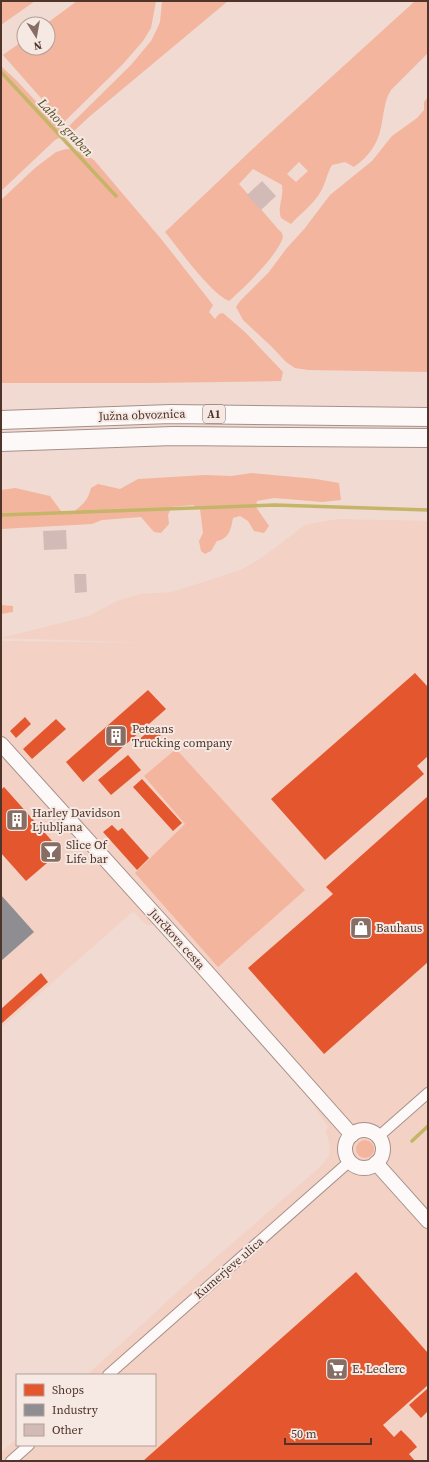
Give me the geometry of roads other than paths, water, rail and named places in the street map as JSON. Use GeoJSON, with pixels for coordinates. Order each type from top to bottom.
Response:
{"type":"FeatureCollection","features":[{"type":"Feature","properties":{"kind":"highway","name":"Južna obvoznica"},"geometry":{"type":"LineString","coordinates":[[1,420],[171,414],[428,417]]}},
{"type":"Feature","properties":{"kind":"highway","name":"Južna obvoznica"},"geometry":{"type":"LineString","coordinates":[[1,442],[173,436],[428,438]]}},
{"type":"Feature","properties":{"kind":"street","name":"Jurčkova cesta"},"geometry":{"type":"LineString","coordinates":[[1,744],[352,1135]]}},
{"type":"Feature","properties":{"kind":"street"},"geometry":{"type":"LineString","coordinates":[[378,1137],[428,1093]]}},
{"type":"Feature","properties":{"kind":"street"},"geometry":{"type":"LineString","coordinates":[[365,1131],[378,1137],[381,1141],[382,1155],[376,1163],[368,1168],[363,1168],[358,1167],[350,1161],[345,1148],[348,1139],[352,1135],[356,1132],[365,1131]]}},
{"type":"Feature","properties":{"kind":"street","name":"Kumerjeve ulica"},"geometry":{"type":"LineString","coordinates":[[109,1374],[350,1161]]}},
{"type":"Feature","properties":{"kind":"street"},"geometry":{"type":"LineString","coordinates":[[376,1163],[428,1221]]}},
{"type":"Feature","properties":{"kind":"street"},"geometry":{"type":"LineString","coordinates":[[11,1461],[28,1446]]}},
{"type":"Feature","properties":{"kind":"waterway","name":"Lahov graben"},"geometry":{"type":"LineString","coordinates":[[1,72],[116,196]]}},
{"type":"Feature","properties":{"kind":"waterway"},"geometry":{"type":"LineString","coordinates":[[1,515],[275,505],[428,510]]}},
{"type":"Feature","properties":{"kind":"waterway"},"geometry":{"type":"LineString","coordinates":[[412,1141],[428,1126]]}},
{"type":"Feature","properties":{"kind":"place","name":"Peteans Trucking company"},"geometry":{"type":"Point","coordinates":[116,736]}},
{"type":"Feature","properties":{"kind":"place","name":"Harley Davidson Ljubljana"},"geometry":{"type":"Point","coordinates":[17,820]}},
{"type":"Feature","properties":{"kind":"place","name":"Slice Of Life bar"},"geometry":{"type":"Point","coordinates":[51,852]}},
{"type":"Feature","properties":{"kind":"place","name":"Bauhaus"},"geometry":{"type":"Point","coordinates":[361,928]}},
{"type":"Feature","properties":{"kind":"place","name":"E. Leclerc"},"geometry":{"type":"Point","coordinates":[337,1369]}}]}
